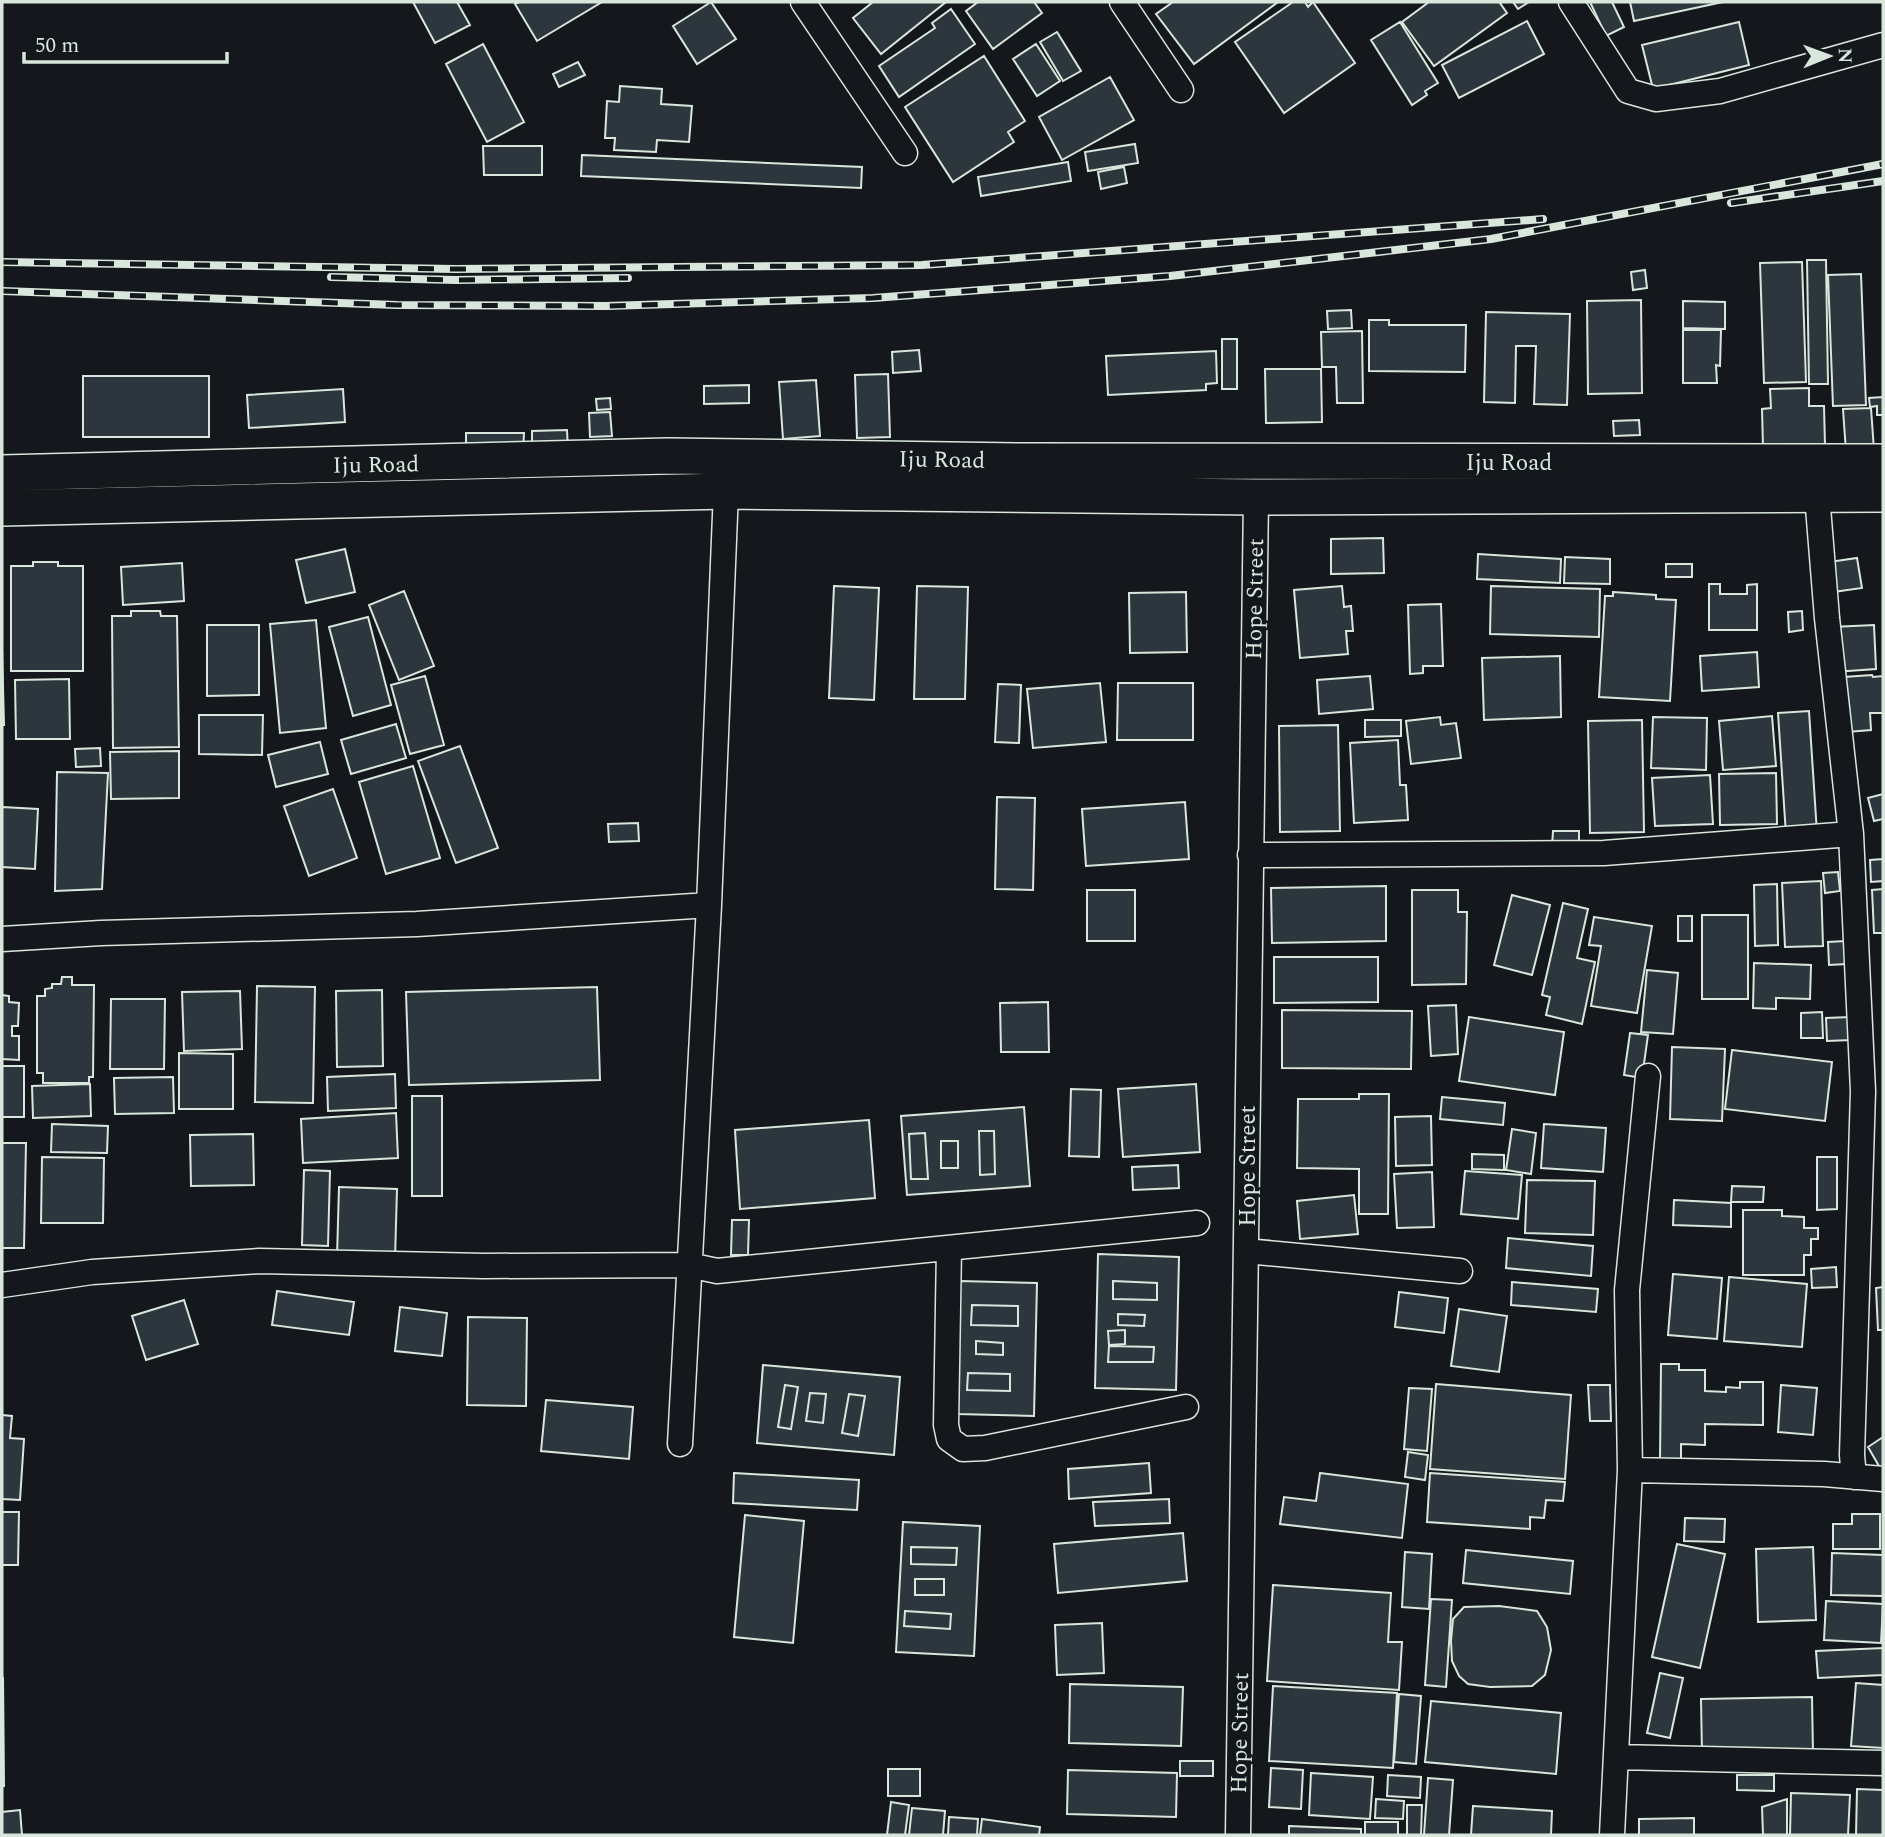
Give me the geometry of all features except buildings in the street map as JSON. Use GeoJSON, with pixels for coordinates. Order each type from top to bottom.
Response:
{"type":"FeatureCollection","features":[{"type":"Feature","properties":{"kind":"main road","name":"Iju Road"},"geometry":{"type":"LineString","coordinates":[[2,473],[668,456],[1050,461],[1883,462]]}},
{"type":"Feature","properties":{"kind":"main road","name":"Iju Road"},"geometry":{"type":"LineString","coordinates":[[2,508],[726,491],[1256,497],[1883,494]]}},
{"type":"Feature","properties":{"kind":"street"},"geometry":{"type":"LineString","coordinates":[[803,2],[905,153]]}},
{"type":"Feature","properties":{"kind":"street"},"geometry":{"type":"LineString","coordinates":[[1122,2],[1181,90]]}},
{"type":"Feature","properties":{"kind":"street"},"geometry":{"type":"LineString","coordinates":[[1571,2],[1628,91],[1656,99],[1720,91],[1883,45]]}},
{"type":"Feature","properties":{"kind":"street"},"geometry":{"type":"LineString","coordinates":[[680,1444],[709,905],[726,491]]}},
{"type":"Feature","properties":{"kind":"street"},"geometry":{"type":"LineString","coordinates":[[1817,495],[1826,618],[1852,834],[1863,1091],[1852,1455],[1854,1476]]}},
{"type":"Feature","properties":{"kind":"street","name":"Hope Street"},"geometry":{"type":"LineString","coordinates":[[1238,1835],[1256,497]]}},
{"type":"Feature","properties":{"kind":"street"},"geometry":{"type":"LineString","coordinates":[[1250,855],[1604,853],[1852,834]]}},
{"type":"Feature","properties":{"kind":"street"},"geometry":{"type":"LineString","coordinates":[[2,939],[101,933],[417,924],[709,905]]}},
{"type":"Feature","properties":{"kind":"street"},"geometry":{"type":"LineString","coordinates":[[1612,1835],[1630,1470],[1627,1290],[1648,1076]]}},
{"type":"Feature","properties":{"kind":"street"},"geometry":{"type":"LineString","coordinates":[[2,1285],[92,1272],[260,1261],[484,1266],[689,1265],[717,1272],[1197,1223]]}},
{"type":"Feature","properties":{"kind":"street"},"geometry":{"type":"LineString","coordinates":[[948,1248],[946,1425],[949,1439],[963,1449],[985,1448],[1186,1407]]}},
{"type":"Feature","properties":{"kind":"street"},"geometry":{"type":"LineString","coordinates":[[1246,1251],[1460,1271]]}},
{"type":"Feature","properties":{"kind":"street"},"geometry":{"type":"LineString","coordinates":[[1630,1470],[1883,1479]]}},
{"type":"Feature","properties":{"kind":"street"},"geometry":{"type":"LineString","coordinates":[[1616,1757],[1883,1763]]}},
{"type":"Feature","properties":{"kind":"railway"},"geometry":{"type":"LineString","coordinates":[[2,291],[397,305],[606,306],[873,298],[1170,276],[1491,239],[1883,164]]}},
{"type":"Feature","properties":{"kind":"railway"},"geometry":{"type":"LineString","coordinates":[[1731,203],[1883,181]]}},
{"type":"Feature","properties":{"kind":"railway"},"geometry":{"type":"LineString","coordinates":[[2,262],[456,269],[922,265],[1543,219]]}},
{"type":"Feature","properties":{"kind":"railway"},"geometry":{"type":"LineString","coordinates":[[331,277],[456,280],[628,278]]}}]}
